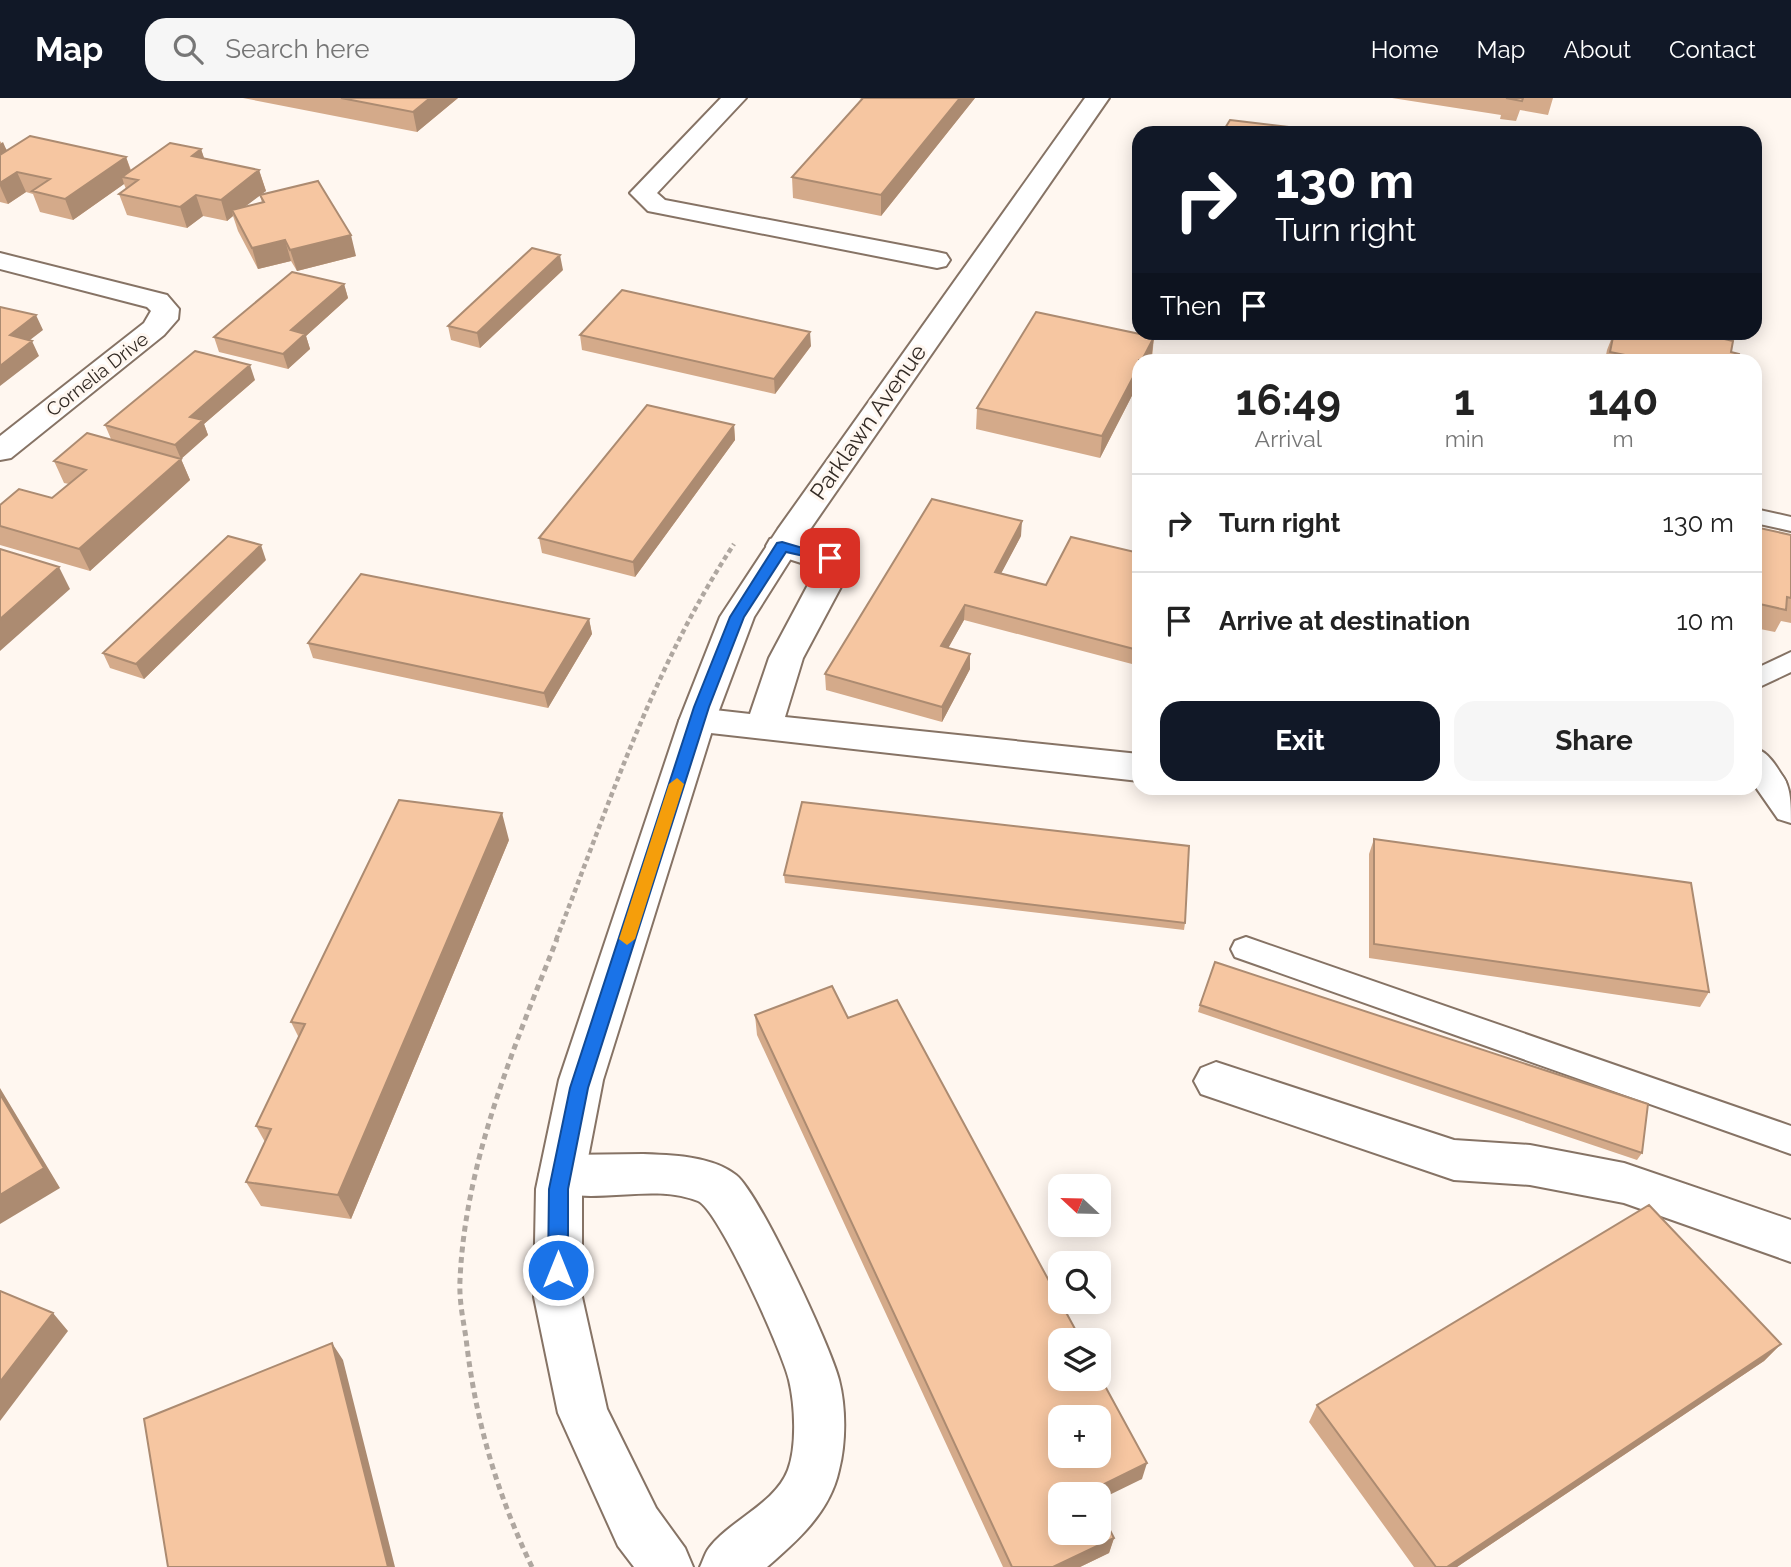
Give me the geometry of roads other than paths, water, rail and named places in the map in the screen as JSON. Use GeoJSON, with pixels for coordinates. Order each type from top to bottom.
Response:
{"type":"FeatureCollection","features":[{"type":"Feature","properties":{"kind":"street"},"geometry":{"type":"LineString","coordinates":[[734,98],[643,193],[657,206],[937,260]]}},
{"type":"Feature","properties":{"kind":"street","name":"Parklawn Avenue"},"geometry":{"type":"LineString","coordinates":[[666,1567],[637,1527],[583,1413],[558,1297],[559,1189],[581,1080],[697,721],[737,617],[782,546],[1097,98]]}},
{"type":"Feature","properties":{"kind":"street","name":"Cornelia Drive"},"geometry":{"type":"LineString","coordinates":[[0,261],[157,301],[165,309],[164,319],[0,451]]}},
{"type":"Feature","properties":{"kind":"street"},"geometry":{"type":"LineString","coordinates":[[763,729],[786,658],[834,568],[830,558],[782,546]]}},
{"type":"Feature","properties":{"kind":"street"},"geometry":{"type":"LineString","coordinates":[[697,721],[1132,767]]}},
{"type":"Feature","properties":{"kind":"street"},"geometry":{"type":"LineString","coordinates":[[1216,1081],[1454,1160],[1530,1165],[1624,1183],[1791,1241]]}},
{"type":"Feature","properties":{"kind":"street"},"geometry":{"type":"LineString","coordinates":[[562,1175],[684,1176],[721,1190],[745,1224],[814,1378],[818,1425],[811,1480],[780,1522],[727,1567]]}},
{"type":"Feature","properties":{"kind":"lane"},"geometry":{"type":"LineString","coordinates":[[1762,518],[1791,524]]}},
{"type":"Feature","properties":{"kind":"lane"},"geometry":{"type":"LineString","coordinates":[[1762,676],[1791,661]]}},
{"type":"Feature","properties":{"kind":"lane"},"geometry":{"type":"LineString","coordinates":[[1246,949],[1791,1140]]}}]}
